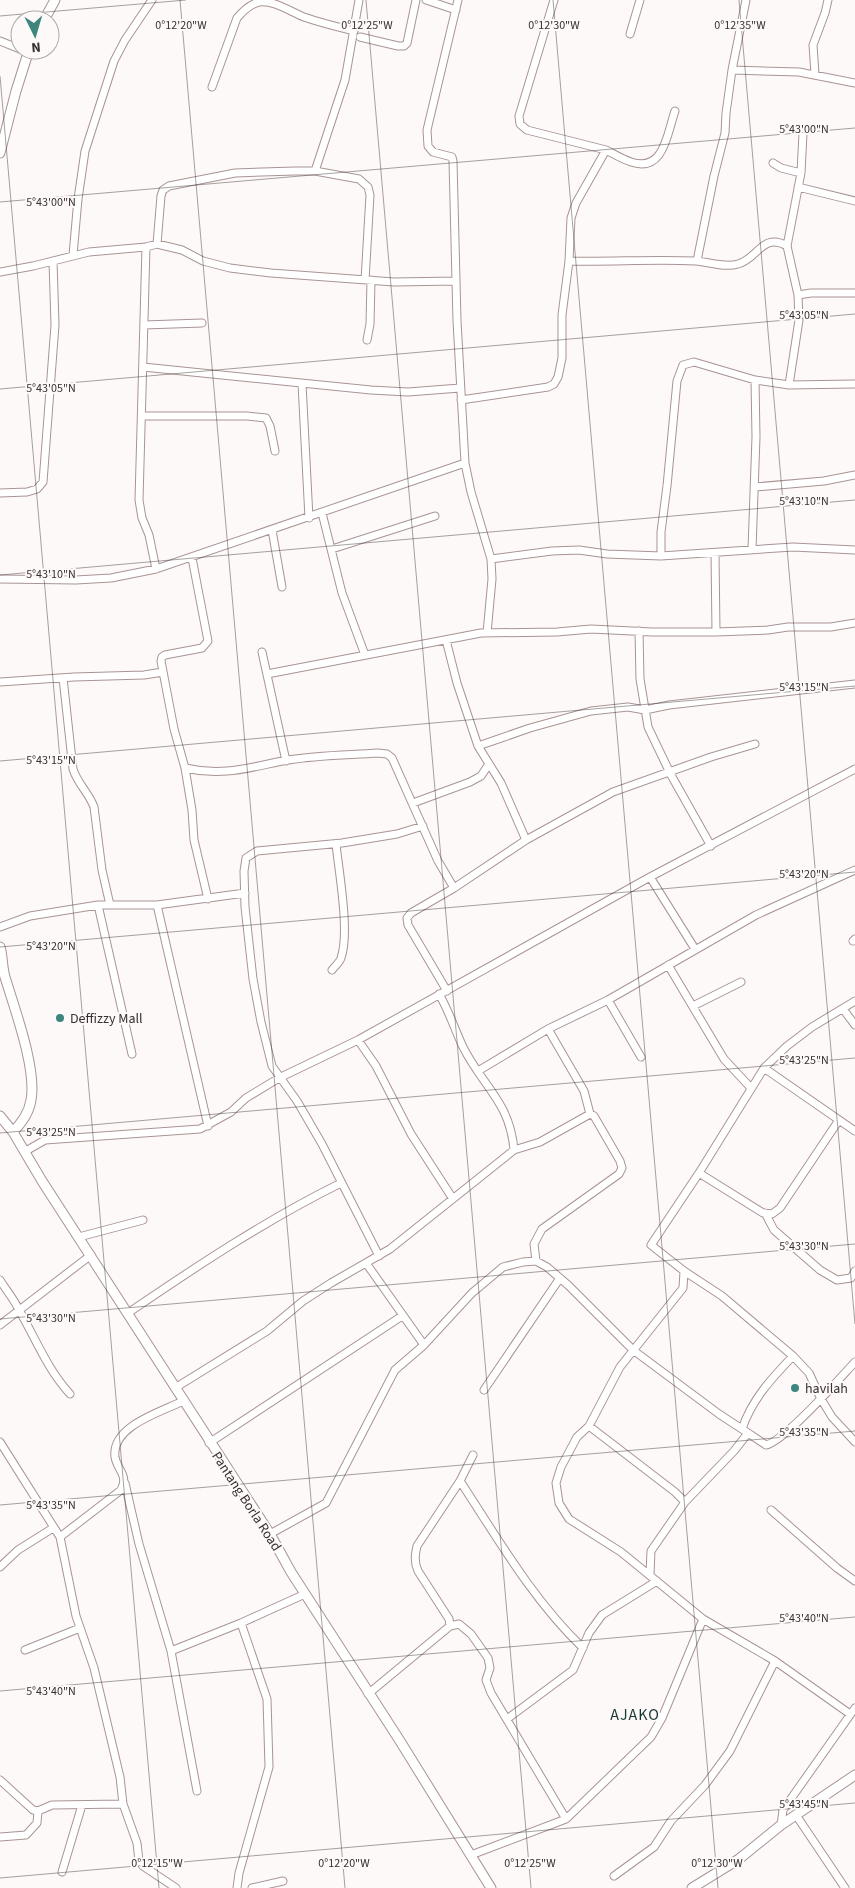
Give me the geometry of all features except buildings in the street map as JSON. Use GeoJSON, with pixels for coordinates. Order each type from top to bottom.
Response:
{"type":"FeatureCollection","features":[{"type":"Feature","properties":{"kind":"street"},"geometry":{"type":"LineString","coordinates":[[73,255],[85,151],[114,61],[152,0]]}},
{"type":"Feature","properties":{"kind":"street"},"geometry":{"type":"LineString","coordinates":[[315,171],[345,80],[359,0]]}},
{"type":"Feature","properties":{"kind":"street"},"geometry":{"type":"LineString","coordinates":[[360,37],[404,46],[407,43],[416,0]]}},
{"type":"Feature","properties":{"kind":"street"},"geometry":{"type":"LineString","coordinates":[[426,0],[456,10]]}},
{"type":"Feature","properties":{"kind":"street"},"geometry":{"type":"LineString","coordinates":[[458,0],[427,130],[430,150],[452,157],[453,160],[460,388],[465,463],[471,492],[491,559],[492,579],[487,633]]}},
{"type":"Feature","properties":{"kind":"street"},"geometry":{"type":"LineString","coordinates":[[554,0],[518,116],[520,124],[526,130],[606,150],[632,162],[652,163],[660,156],[675,110]]}},
{"type":"Feature","properties":{"kind":"street"},"geometry":{"type":"LineString","coordinates":[[630,34],[640,0]]}},
{"type":"Feature","properties":{"kind":"street"},"geometry":{"type":"LineString","coordinates":[[697,261],[714,176],[725,133],[732,70],[746,0]]}},
{"type":"Feature","properties":{"kind":"street"},"geometry":{"type":"LineString","coordinates":[[815,74],[813,45],[828,0]]}},
{"type":"Feature","properties":{"kind":"street"},"geometry":{"type":"LineString","coordinates":[[212,87],[237,18],[242,11],[252,5],[261,2],[273,5],[305,18],[354,31]]}},
{"type":"Feature","properties":{"kind":"street"},"geometry":{"type":"LineString","coordinates":[[0,153],[4,126],[16,91],[23,60]]}},
{"type":"Feature","properties":{"kind":"street"},"geometry":{"type":"LineString","coordinates":[[732,70],[784,71],[815,74],[855,82]]}},
{"type":"Feature","properties":{"kind":"street"},"geometry":{"type":"LineString","coordinates":[[789,384],[799,320],[798,296],[787,246],[801,173],[803,133]]}},
{"type":"Feature","properties":{"kind":"street"},"geometry":{"type":"LineString","coordinates":[[461,400],[540,389],[554,384],[558,377],[562,358],[562,315],[569,261],[571,218],[576,203],[606,150]]}},
{"type":"Feature","properties":{"kind":"street"},"geometry":{"type":"LineString","coordinates":[[774,163],[781,168],[801,173]]}},
{"type":"Feature","properties":{"kind":"street"},"geometry":{"type":"LineString","coordinates":[[157,244],[161,196],[163,190],[169,186],[235,173],[315,171],[358,179],[368,187],[370,195],[368,280],[370,324],[367,340]]}},
{"type":"Feature","properties":{"kind":"street"},"geometry":{"type":"LineString","coordinates":[[798,188],[855,201]]}},
{"type":"Feature","properties":{"kind":"street"},"geometry":{"type":"LineString","coordinates":[[569,261],[697,261],[737,265],[744,262],[766,243],[781,243],[787,246]]}},
{"type":"Feature","properties":{"kind":"street"},"geometry":{"type":"LineString","coordinates":[[0,272],[89,252],[146,248],[157,244],[182,250],[203,261],[230,268],[317,278],[394,282],[456,281]]}},
{"type":"Feature","properties":{"kind":"street"},"geometry":{"type":"LineString","coordinates":[[146,248],[139,500],[156,569]]}},
{"type":"Feature","properties":{"kind":"street"},"geometry":{"type":"LineString","coordinates":[[0,493],[37,490],[43,482],[55,325],[53,261]]}},
{"type":"Feature","properties":{"kind":"street"},"geometry":{"type":"LineString","coordinates":[[798,296],[811,293],[855,293]]}},
{"type":"Feature","properties":{"kind":"street"},"geometry":{"type":"LineString","coordinates":[[144,325],[202,323]]}},
{"type":"Feature","properties":{"kind":"street"},"geometry":{"type":"LineString","coordinates":[[661,556],[661,532],[677,381],[683,365],[694,362],[755,380],[789,384],[855,384]]}},
{"type":"Feature","properties":{"kind":"street"},"geometry":{"type":"LineString","coordinates":[[143,367],[302,384],[408,392],[460,388]]}},
{"type":"Feature","properties":{"kind":"street"},"geometry":{"type":"LineString","coordinates":[[752,549],[755,487],[755,380]]}},
{"type":"Feature","properties":{"kind":"street"},"geometry":{"type":"LineString","coordinates":[[302,384],[309,518]]}},
{"type":"Feature","properties":{"kind":"street"},"geometry":{"type":"LineString","coordinates":[[142,416],[247,416],[266,418],[270,426],[275,451]]}},
{"type":"Feature","properties":{"kind":"street"},"geometry":{"type":"LineString","coordinates":[[0,578],[76,580],[112,578],[156,569],[465,463]]}},
{"type":"Feature","properties":{"kind":"street"},"geometry":{"type":"LineString","coordinates":[[755,487],[824,481],[855,475]]}},
{"type":"Feature","properties":{"kind":"street"},"geometry":{"type":"LineString","coordinates":[[322,513],[342,593],[365,655]]}},
{"type":"Feature","properties":{"kind":"street"},"geometry":{"type":"LineString","coordinates":[[332,550],[435,516]]}},
{"type":"Feature","properties":{"kind":"street"},"geometry":{"type":"LineString","coordinates":[[272,530],[282,588]]}},
{"type":"Feature","properties":{"kind":"street"},"geometry":{"type":"LineString","coordinates":[[491,559],[561,550],[661,556],[793,547],[855,550]]}},
{"type":"Feature","properties":{"kind":"street"},"geometry":{"type":"LineString","coordinates":[[715,553],[716,632]]}},
{"type":"Feature","properties":{"kind":"street"},"geometry":{"type":"LineString","coordinates":[[192,558],[208,641],[202,648],[162,657],[163,672],[174,728],[185,768],[192,810],[194,840],[208,899]]}},
{"type":"Feature","properties":{"kind":"street"},"geometry":{"type":"LineString","coordinates":[[267,674],[487,633],[557,632],[591,629],[716,632],[768,630],[788,627],[831,627],[855,623]]}},
{"type":"Feature","properties":{"kind":"street"},"geometry":{"type":"LineString","coordinates":[[639,631],[640,679],[648,727],[669,772],[712,846]]}},
{"type":"Feature","properties":{"kind":"street"},"geometry":{"type":"LineString","coordinates":[[446,640],[457,683],[478,746],[501,783],[526,840]]}},
{"type":"Feature","properties":{"kind":"street"},"geometry":{"type":"LineString","coordinates":[[262,652],[286,761]]}},
{"type":"Feature","properties":{"kind":"street"},"geometry":{"type":"LineString","coordinates":[[0,682],[144,675],[163,672]]}},
{"type":"Feature","properties":{"kind":"street"},"geometry":{"type":"LineString","coordinates":[[63,678],[73,769],[76,779],[91,799],[94,807],[102,870],[110,905]]}},
{"type":"Feature","properties":{"kind":"street"},"geometry":{"type":"LineString","coordinates":[[478,746],[530,728],[591,711],[628,707],[645,710],[855,684]]}},
{"type":"Feature","properties":{"kind":"street"},"geometry":{"type":"LineString","coordinates":[[514,1150],[513,1136],[502,1106],[464,1048],[443,992],[408,925],[407,918],[411,913],[454,888],[526,840],[614,792],[731,750],[755,744]]}},
{"type":"Feature","properties":{"kind":"street"},"geometry":{"type":"LineString","coordinates":[[185,768],[218,773],[251,769],[286,761],[378,752],[387,754],[392,758],[438,861],[454,888]]}},
{"type":"Feature","properties":{"kind":"street"},"geometry":{"type":"LineString","coordinates":[[412,803],[470,782],[481,776],[489,764]]}},
{"type":"Feature","properties":{"kind":"street"},"geometry":{"type":"LineString","coordinates":[[24,1152],[45,1140],[200,1129],[208,1126],[231,1112],[246,1098],[279,1078],[358,1040],[650,877],[855,769]]}},
{"type":"Feature","properties":{"kind":"street"},"geometry":{"type":"LineString","coordinates":[[379,1256],[296,1100],[272,1066],[253,979],[244,871],[246,858],[257,851],[336,844],[397,834],[423,826]]}},
{"type":"Feature","properties":{"kind":"street"},"geometry":{"type":"LineString","coordinates":[[332,970],[341,960],[344,948],[344,920],[336,844]]}},
{"type":"Feature","properties":{"kind":"street"},"geometry":{"type":"LineString","coordinates":[[478,1071],[548,1029],[608,1000],[756,915],[855,870]]}},
{"type":"Feature","properties":{"kind":"street"},"geometry":{"type":"LineString","coordinates":[[650,877],[695,949]]}},
{"type":"Feature","properties":{"kind":"street"},"geometry":{"type":"LineString","coordinates":[[0,927],[30,916],[98,905],[157,905],[245,893]]}},
{"type":"Feature","properties":{"kind":"street"},"geometry":{"type":"LineString","coordinates":[[98,905],[132,1054]]}},
{"type":"Feature","properties":{"kind":"street"},"geometry":{"type":"LineString","coordinates":[[157,905],[208,1126]]}},
{"type":"Feature","properties":{"kind":"street"},"geometry":{"type":"LineString","coordinates":[[0,947],[2,970],[22,1034],[32,1090],[27,1114],[13,1132]]}},
{"type":"Feature","properties":{"kind":"street"},"geometry":{"type":"LineString","coordinates":[[668,965],[728,1066],[751,1088]]}},
{"type":"Feature","properties":{"kind":"street"},"geometry":{"type":"LineString","coordinates":[[693,1006],[741,982]]}},
{"type":"Feature","properties":{"kind":"street"},"geometry":{"type":"LineString","coordinates":[[608,1000],[641,1057]]}},
{"type":"Feature","properties":{"kind":"street"},"geometry":{"type":"LineString","coordinates":[[855,1001],[812,1027],[787,1046],[764,1068],[699,1173],[651,1245],[684,1271],[722,1296],[793,1356],[808,1374],[832,1417],[855,1442]]}},
{"type":"Feature","properties":{"kind":"street"},"geometry":{"type":"LineString","coordinates":[[843,1008],[855,1025]]}},
{"type":"Feature","properties":{"kind":"street"},"geometry":{"type":"LineString","coordinates":[[536,1262],[534,1244],[542,1229],[619,1174],[622,1168],[620,1161],[594,1116],[590,1114],[584,1091],[548,1029]]}},
{"type":"Feature","properties":{"kind":"street"},"geometry":{"type":"LineString","coordinates":[[358,1040],[376,1066],[412,1134],[453,1198]]}},
{"type":"Feature","properties":{"kind":"street"},"geometry":{"type":"LineString","coordinates":[[764,1068],[855,1131]]}},
{"type":"Feature","properties":{"kind":"street"},"geometry":{"type":"LineString","coordinates":[[175,1388],[267,1331],[303,1301],[330,1283],[379,1256],[514,1150],[540,1142],[585,1115],[590,1114]]}},
{"type":"Feature","properties":{"kind":"street","name":"Pantang Borla Road"},"geometry":{"type":"LineString","coordinates":[[0,1116],[13,1132],[183,1401],[270,1534],[305,1594],[368,1694],[400,1740],[491,1888]]}},
{"type":"Feature","properties":{"kind":"street"},"geometry":{"type":"LineString","coordinates":[[699,1173],[765,1213],[772,1214],[780,1208],[839,1120]]}},
{"type":"Feature","properties":{"kind":"street"},"geometry":{"type":"LineString","coordinates":[[128,1313],[199,1264],[279,1216],[341,1183]]}},
{"type":"Feature","properties":{"kind":"street"},"geometry":{"type":"LineString","coordinates":[[765,1213],[774,1230],[820,1270],[837,1280],[850,1278],[855,1271]]}},
{"type":"Feature","properties":{"kind":"street"},"geometry":{"type":"LineString","coordinates":[[79,1237],[143,1220]]}},
{"type":"Feature","properties":{"kind":"street"},"geometry":{"type":"LineString","coordinates":[[0,1325],[91,1255]]}},
{"type":"Feature","properties":{"kind":"street"},"geometry":{"type":"LineString","coordinates":[[270,1534],[326,1503],[395,1370],[424,1346],[472,1293],[503,1267],[523,1262],[536,1262],[547,1268],[560,1278],[633,1350],[719,1414],[766,1445],[776,1442],[821,1399],[855,1362]]}},
{"type":"Feature","properties":{"kind":"street"},"geometry":{"type":"LineString","coordinates":[[366,1263],[424,1346]]}},
{"type":"Feature","properties":{"kind":"street"},"geometry":{"type":"LineString","coordinates":[[684,1271],[683,1288],[620,1367],[589,1426],[577,1437],[561,1467],[556,1483],[559,1503],[569,1519],[621,1552],[703,1619],[853,1711],[783,1810],[781,1825]]}},
{"type":"Feature","properties":{"kind":"street"},"geometry":{"type":"LineString","coordinates":[[484,1390],[560,1278]]}},
{"type":"Feature","properties":{"kind":"street"},"geometry":{"type":"LineString","coordinates":[[0,1280],[19,1309],[45,1362],[70,1394]]}},
{"type":"Feature","properties":{"kind":"street"},"geometry":{"type":"LineString","coordinates":[[210,1443],[402,1316]]}},
{"type":"Feature","properties":{"kind":"street"},"geometry":{"type":"LineString","coordinates":[[650,1574],[651,1551],[685,1502],[734,1451],[745,1431],[747,1413],[765,1387],[793,1356]]}},
{"type":"Feature","properties":{"kind":"street"},"geometry":{"type":"LineString","coordinates":[[183,1401],[130,1426],[118,1440],[115,1456],[125,1483],[140,1544],[171,1651],[197,1791]]}},
{"type":"Feature","properties":{"kind":"street"},"geometry":{"type":"LineString","coordinates":[[589,1426],[675,1492],[685,1502]]}},
{"type":"Feature","properties":{"kind":"street"},"geometry":{"type":"LineString","coordinates":[[1,1447],[60,1537],[80,1628],[94,1668],[120,1777],[123,1804],[137,1843],[139,1861],[143,1866],[176,1888]]}},
{"type":"Feature","properties":{"kind":"street"},"geometry":{"type":"LineString","coordinates":[[450,1626],[449,1619],[418,1571],[414,1562],[415,1554],[417,1546],[460,1481],[473,1455]]}},
{"type":"Feature","properties":{"kind":"street"},"geometry":{"type":"LineString","coordinates":[[460,1481],[524,1580],[565,1630],[583,1648]]}},
{"type":"Feature","properties":{"kind":"street"},"geometry":{"type":"LineString","coordinates":[[60,1537],[122,1490],[125,1483]]}},
{"type":"Feature","properties":{"kind":"street"},"geometry":{"type":"LineString","coordinates":[[771,1510],[855,1581]]}},
{"type":"Feature","properties":{"kind":"street"},"geometry":{"type":"LineString","coordinates":[[0,1567],[18,1550],[53,1528]]}},
{"type":"Feature","properties":{"kind":"street"},"geometry":{"type":"LineString","coordinates":[[508,1719],[573,1670],[589,1633],[602,1615],[657,1581]]}},
{"type":"Feature","properties":{"kind":"street"},"geometry":{"type":"LineString","coordinates":[[171,1651],[305,1594]]}},
{"type":"Feature","properties":{"kind":"street"},"geometry":{"type":"LineString","coordinates":[[471,1855],[566,1819],[651,1737],[662,1718],[703,1619]]}},
{"type":"Feature","properties":{"kind":"street"},"geometry":{"type":"LineString","coordinates":[[237,1888],[239,1873],[269,1767],[267,1699],[241,1622]]}},
{"type":"Feature","properties":{"kind":"street"},"geometry":{"type":"LineString","coordinates":[[368,1694],[450,1626],[459,1624],[470,1634],[488,1658],[490,1668],[486,1680],[491,1693],[566,1819]]}},
{"type":"Feature","properties":{"kind":"street"},"geometry":{"type":"LineString","coordinates":[[25,1650],[80,1628]]}},
{"type":"Feature","properties":{"kind":"street"},"geometry":{"type":"LineString","coordinates":[[614,1876],[654,1847],[672,1821],[705,1785],[730,1751],[775,1662]]}},
{"type":"Feature","properties":{"kind":"street"},"geometry":{"type":"LineString","coordinates":[[692,1888],[739,1859],[781,1825],[855,1774]]}},
{"type":"Feature","properties":{"kind":"street"},"geometry":{"type":"LineString","coordinates":[[0,1780],[27,1806],[38,1811],[52,1805],[123,1804]]}},
{"type":"Feature","properties":{"kind":"street"},"geometry":{"type":"LineString","coordinates":[[62,1872],[82,1805]]}},
{"type":"Feature","properties":{"kind":"street"},"geometry":{"type":"LineString","coordinates":[[0,1837],[20,1837],[26,1835],[37,1823],[38,1811]]}},
{"type":"Feature","properties":{"kind":"street"},"geometry":{"type":"LineString","coordinates":[[796,1815],[845,1888]]}},
{"type":"Feature","properties":{"kind":"street"},"geometry":{"type":"LineString","coordinates":[[252,1888],[283,1881]]}},
{"type":"Feature","properties":{"kind":"place","name":"Deffizzy Mall"},"geometry":{"type":"Point","coordinates":[60,1018]}},
{"type":"Feature","properties":{"kind":"place","name":"havilah"},"geometry":{"type":"Point","coordinates":[795,1388]}},
{"type":"Feature","properties":{"kind":"district","name":"AJAKO"},"geometry":{"type":"Point","coordinates":[635,1714]}}]}
